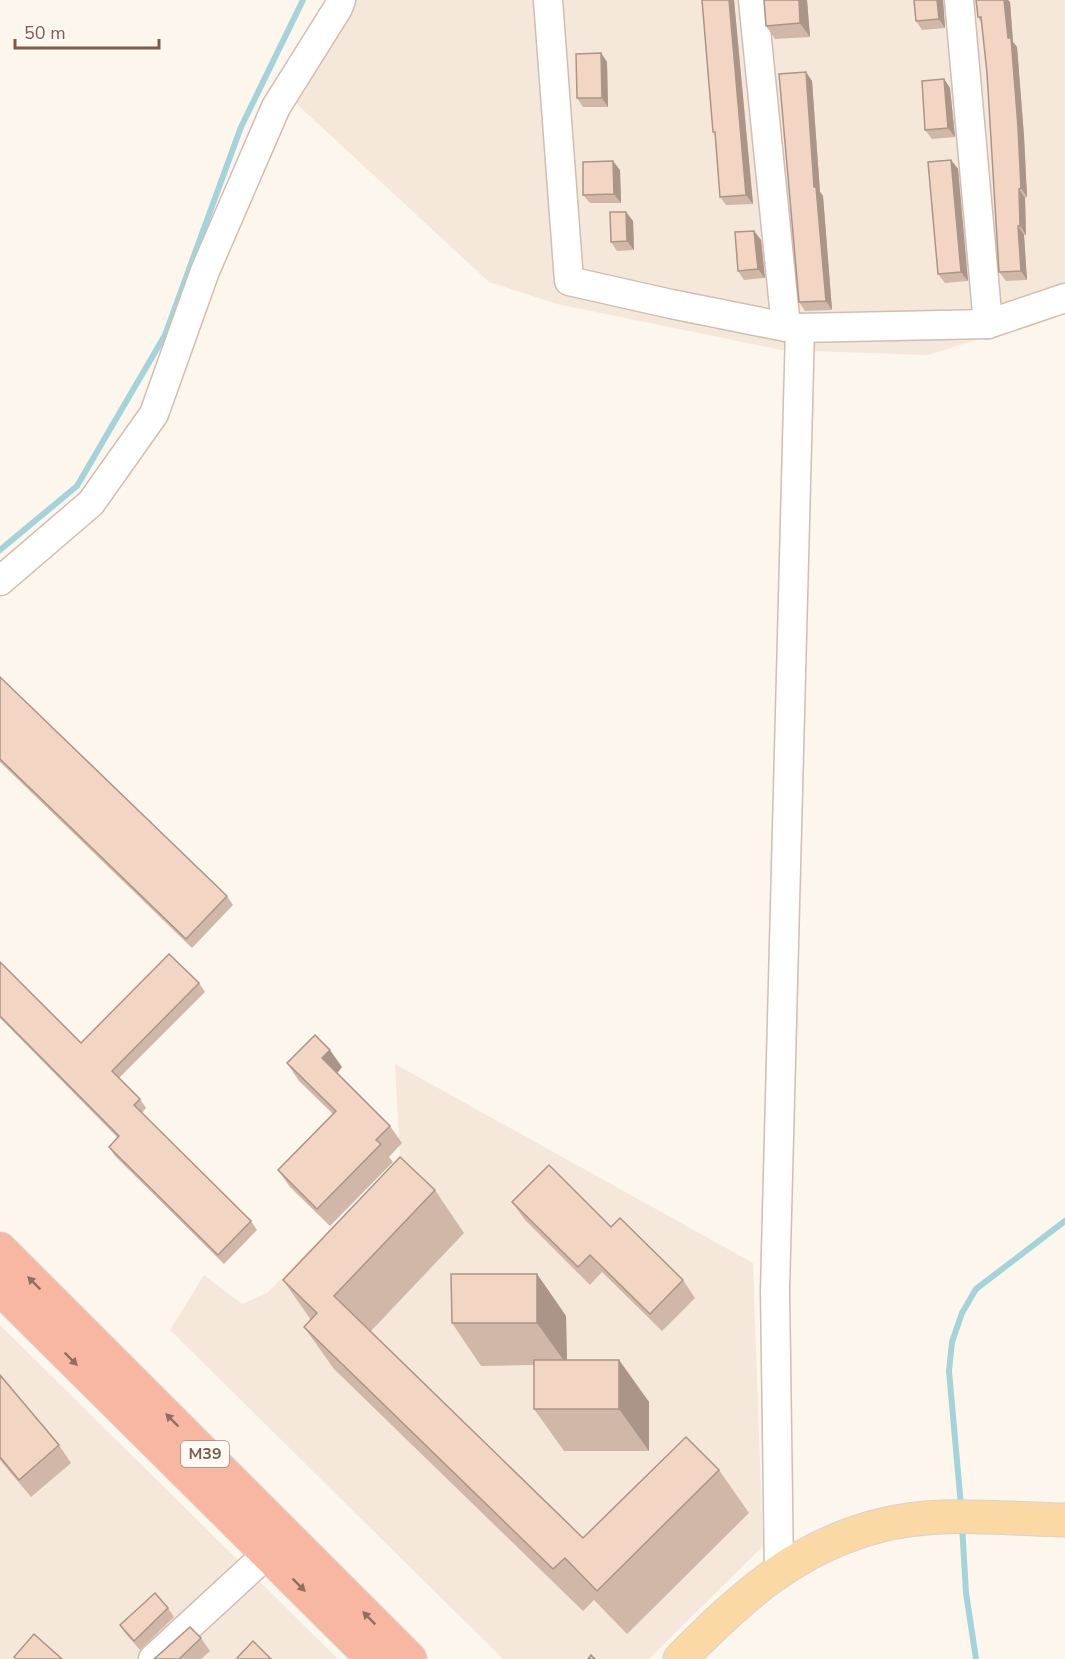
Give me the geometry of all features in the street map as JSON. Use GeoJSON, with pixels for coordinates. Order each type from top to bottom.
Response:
{"type":"FeatureCollection","features":[{"type":"Feature","properties":{"kind":"highway","name":"M39"},"geometry":{"type":"LineString","coordinates":[[0,1249],[230,1498],[267,1554],[373,1659]]}},
{"type":"Feature","properties":{"kind":"highway","name":"M39"},"geometry":{"type":"LineString","coordinates":[[3,1298],[410,1659]]}},
{"type":"Feature","properties":{"kind":"main road"},"geometry":{"type":"LineString","coordinates":[[680,1659],[730,1609],[779,1571],[829,1543],[879,1526],[935,1518],[1065,1520]]}},
{"type":"Feature","properties":{"kind":"street"},"geometry":{"type":"LineString","coordinates":[[0,581],[91,503],[154,414],[205,271],[276,107],[338,8],[340,0]]}},
{"type":"Feature","properties":{"kind":"street"},"geometry":{"type":"LineString","coordinates":[[548,0],[569,281],[793,328],[988,324],[1065,298]]}},
{"type":"Feature","properties":{"kind":"street"},"geometry":{"type":"LineString","coordinates":[[753,0],[793,328],[776,1290],[779,1571]]}},
{"type":"Feature","properties":{"kind":"street"},"geometry":{"type":"LineString","coordinates":[[959,0],[988,324]]}},
{"type":"Feature","properties":{"kind":"street"},"geometry":{"type":"LineString","coordinates":[[153,1659],[267,1554]]}},
{"type":"Feature","properties":{"kind":"shaded area"},"geometry":{"type":"Polygon","coordinates":[[[329,0],[1065,0],[1065,313],[927,355],[781,350],[557,304],[489,282],[273,82],[324,12],[329,0]]]}},
{"type":"Feature","properties":{"kind":"shaded area"},"geometry":{"type":"Polygon","coordinates":[[[395,1064],[753,1263],[763,1546],[649,1659],[503,1659],[170,1330],[204,1275],[242,1304],[267,1293],[400,1158],[395,1064]]]}},
{"type":"Feature","properties":{"kind":"shaded area"},"geometry":{"type":"Polygon","coordinates":[[[0,1325],[338,1659],[0,1659],[0,1325]]]}},
{"type":"Feature","properties":{"kind":"building"},"geometry":{"type":"Polygon","coordinates":[[[702,0],[729,0],[746,195],[720,197],[702,0]]]}},
{"type":"Feature","properties":{"kind":"building"},"geometry":{"type":"Polygon","coordinates":[[[764,0],[799,0],[800,23],[766,26],[764,0]]]}},
{"type":"Feature","properties":{"kind":"building"},"geometry":{"type":"Polygon","coordinates":[[[914,0],[937,0],[939,19],[916,21],[914,0]]]}},
{"type":"Feature","properties":{"kind":"building"},"geometry":{"type":"Polygon","coordinates":[[[976,0],[1004,0],[1008,38],[1011,38],[1021,188],[1019,189],[1020,226],[1018,226],[1021,271],[999,272],[987,73],[981,17],[978,17],[976,0]]]}},
{"type":"Feature","properties":{"kind":"building"},"geometry":{"type":"Polygon","coordinates":[[[601,53],[602,98],[577,98],[576,54],[601,53]]]}},
{"type":"Feature","properties":{"kind":"building"},"geometry":{"type":"Polygon","coordinates":[[[806,72],[814,187],[816,187],[826,301],[799,302],[779,74],[806,72]]]}},
{"type":"Feature","properties":{"kind":"building"},"geometry":{"type":"Polygon","coordinates":[[[944,79],[948,128],[925,130],[922,81],[944,79]]]}},
{"type":"Feature","properties":{"kind":"building"},"geometry":{"type":"Polygon","coordinates":[[[951,160],[961,272],[938,274],[928,162],[951,160]]]}},
{"type":"Feature","properties":{"kind":"building"},"geometry":{"type":"Polygon","coordinates":[[[613,161],[614,194],[583,195],[583,162],[613,161]]]}},
{"type":"Feature","properties":{"kind":"building"},"geometry":{"type":"Polygon","coordinates":[[[610,212],[626,212],[627,241],[611,242],[610,212]]]}},
{"type":"Feature","properties":{"kind":"building"},"geometry":{"type":"Polygon","coordinates":[[[754,231],[758,269],[738,271],[735,232],[754,231]]]}},
{"type":"Feature","properties":{"kind":"building"},"geometry":{"type":"Polygon","coordinates":[[[0,677],[227,896],[186,939],[0,759],[0,677]]]}},
{"type":"Feature","properties":{"kind":"building"},"geometry":{"type":"Polygon","coordinates":[[[169,954],[199,983],[112,1071],[140,1099],[134,1105],[251,1221],[218,1255],[109,1147],[119,1136],[0,1016],[0,962],[81,1043],[169,954]]]}},
{"type":"Feature","properties":{"kind":"building"},"geometry":{"type":"Polygon","coordinates":[[[315,1035],[330,1050],[322,1058],[390,1126],[376,1140],[381,1144],[317,1209],[278,1170],[336,1111],[287,1063],[315,1035]]]}},
{"type":"Feature","properties":{"kind":"building"},"geometry":{"type":"Polygon","coordinates":[[[400,1157],[435,1190],[334,1296],[583,1538],[686,1437],[719,1470],[597,1591],[565,1558],[553,1569],[304,1327],[317,1313],[283,1280],[400,1157]]]}},
{"type":"Feature","properties":{"kind":"building"},"geometry":{"type":"Polygon","coordinates":[[[549,1165],[611,1227],[620,1218],[683,1280],[650,1314],[590,1255],[578,1267],[512,1202],[549,1165]]]}},
{"type":"Feature","properties":{"kind":"building"},"geometry":{"type":"Polygon","coordinates":[[[451,1274],[537,1274],[537,1323],[452,1323],[451,1274]]]}},
{"type":"Feature","properties":{"kind":"building"},"geometry":{"type":"Polygon","coordinates":[[[534,1360],[619,1360],[619,1409],[534,1409],[534,1360]]]}},
{"type":"Feature","properties":{"kind":"building"},"geometry":{"type":"Polygon","coordinates":[[[0,1375],[59,1445],[19,1480],[0,1457],[0,1375]]]}},
{"type":"Feature","properties":{"kind":"building"},"geometry":{"type":"Polygon","coordinates":[[[155,1593],[168,1608],[134,1641],[120,1625],[155,1593]]]}},
{"type":"Feature","properties":{"kind":"building"},"geometry":{"type":"Polygon","coordinates":[[[190,1627],[201,1638],[179,1659],[154,1659],[190,1627]]]}},
{"type":"Feature","properties":{"kind":"building"},"geometry":{"type":"Polygon","coordinates":[[[34,1634],[62,1659],[17,1659],[14,1657],[34,1634]]]}},
{"type":"Feature","properties":{"kind":"building"},"geometry":{"type":"Polygon","coordinates":[[[253,1641],[271,1659],[237,1658],[253,1641]]]}},
{"type":"Feature","properties":{"kind":"waterway"},"geometry":{"type":"LineString","coordinates":[[0,550],[77,486],[165,335],[241,127],[303,0]]}},
{"type":"Feature","properties":{"kind":"waterway"},"geometry":{"type":"LineString","coordinates":[[961,1506],[949,1371],[952,1342],[962,1313],[976,1289],[1065,1221]]}},
{"type":"Feature","properties":{"kind":"waterway"},"geometry":{"type":"LineString","coordinates":[[962,1525],[966,1593],[976,1659]]}}]}
